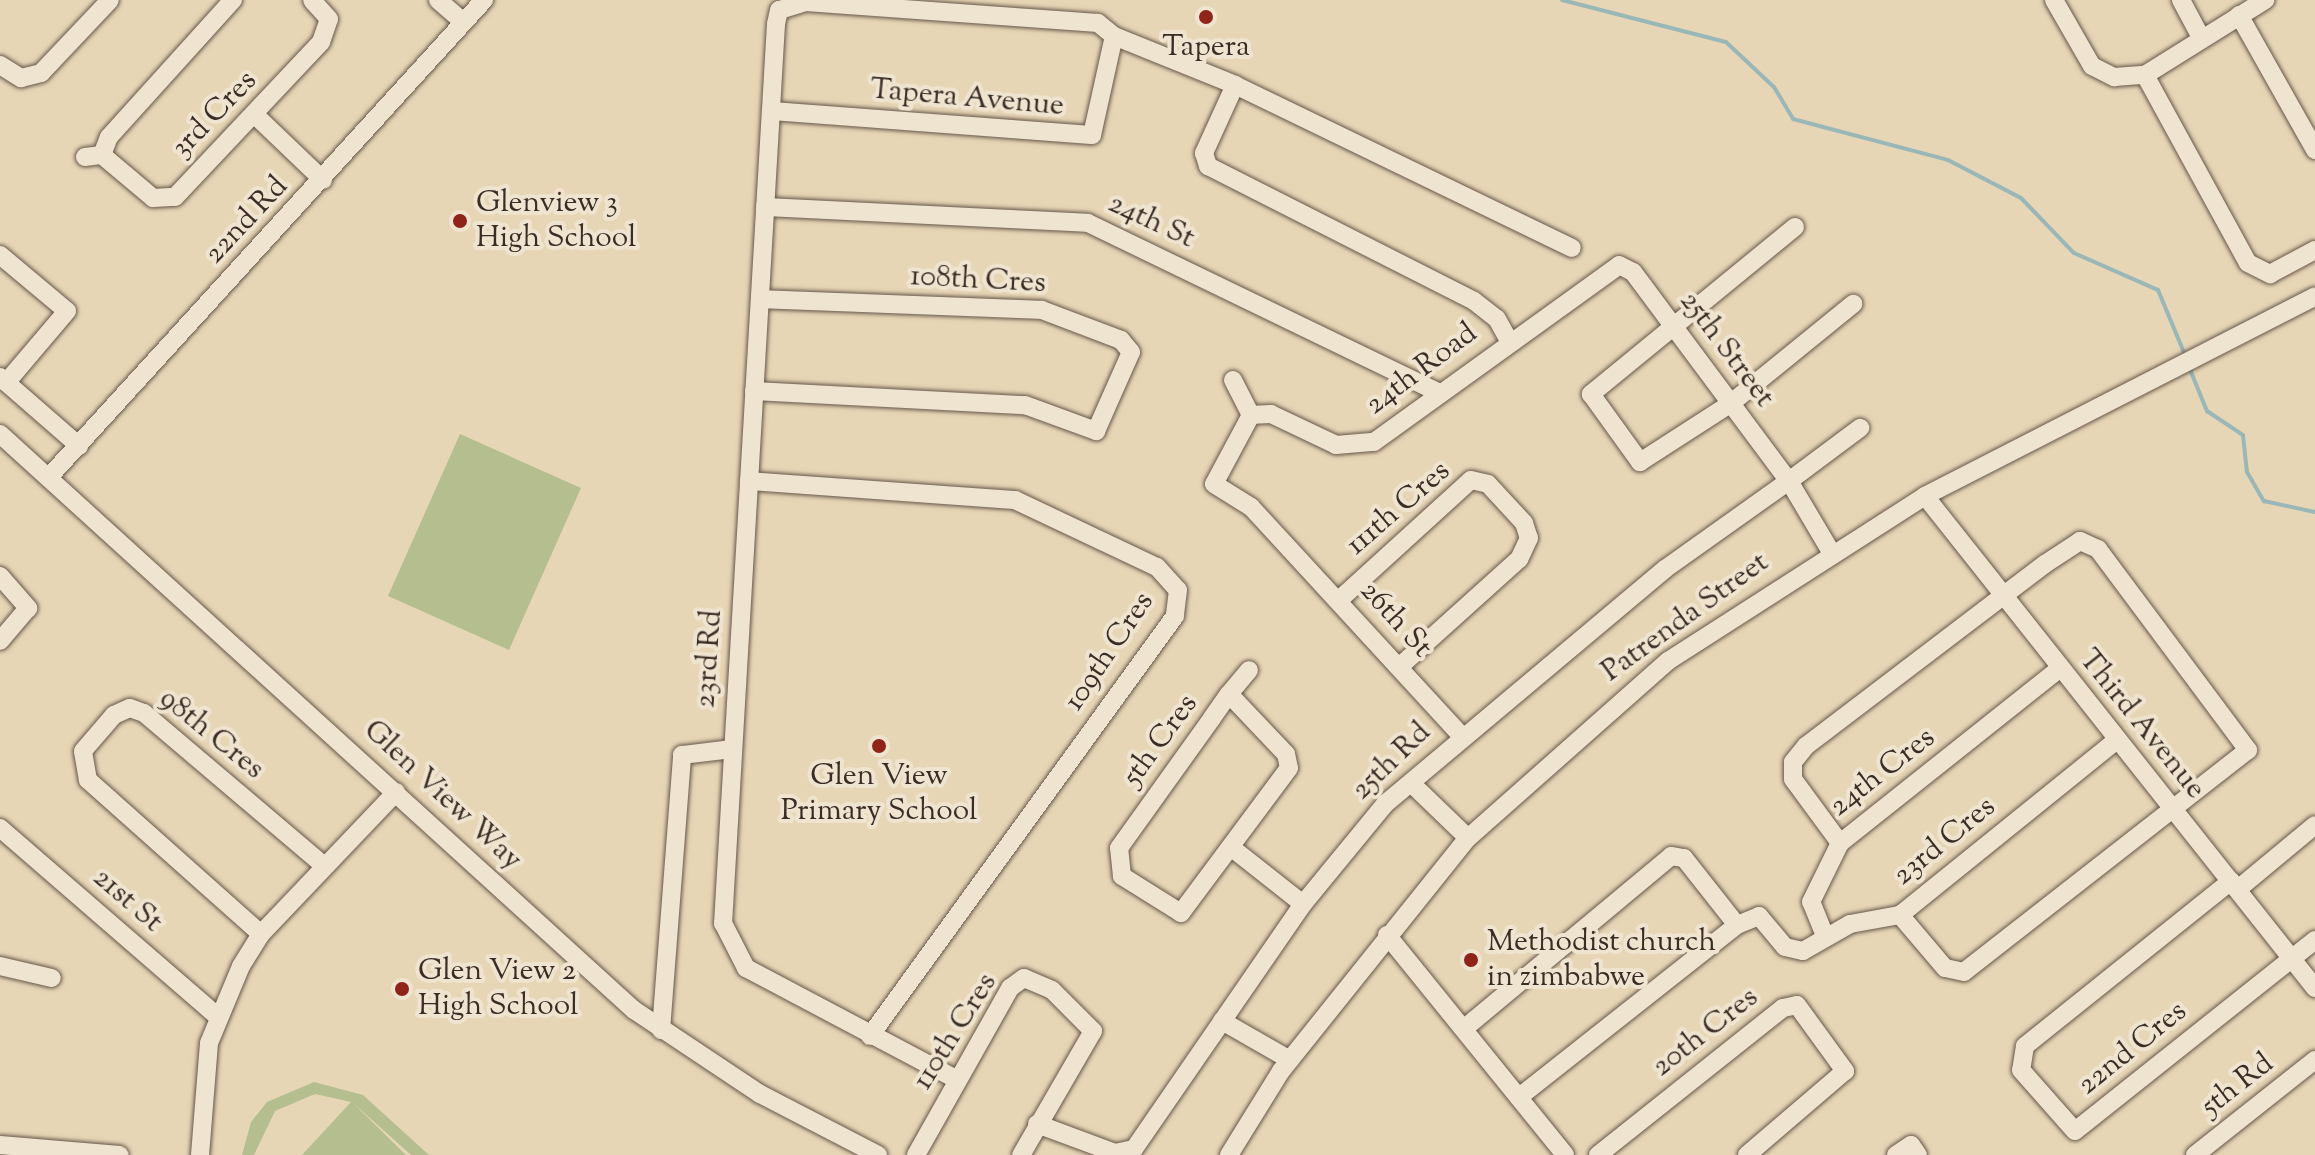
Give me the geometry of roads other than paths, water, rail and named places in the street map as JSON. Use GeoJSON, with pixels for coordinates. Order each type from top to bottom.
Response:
{"type":"FeatureCollection","features":[{"type":"Feature","properties":{"kind":"street"},"geometry":{"type":"LineString","coordinates":[[0,65],[21,78],[41,73],[110,0]]}},
{"type":"Feature","properties":{"kind":"street","name":"3rd Cres"},"geometry":{"type":"LineString","coordinates":[[233,0],[94,156],[153,198],[166,201],[255,115],[328,31],[329,19],[312,0]]}},
{"type":"Feature","properties":{"kind":"street"},"geometry":{"type":"LineString","coordinates":[[438,0],[463,22]]}},
{"type":"Feature","properties":{"kind":"street","name":"22nd Rd"},"geometry":{"type":"LineString","coordinates":[[49,477],[484,0]]}},
{"type":"Feature","properties":{"kind":"street"},"geometry":{"type":"LineString","coordinates":[[2054,0],[2097,71],[2145,75],[2200,35],[2265,0]]}},
{"type":"Feature","properties":{"kind":"street"},"geometry":{"type":"LineString","coordinates":[[2181,0],[2200,35]]}},
{"type":"Feature","properties":{"kind":"street"},"geometry":{"type":"LineString","coordinates":[[771,111],[776,24],[791,2],[1098,23],[1114,36],[1235,85],[1572,248]]}},
{"type":"Feature","properties":{"kind":"street"},"geometry":{"type":"LineString","coordinates":[[2239,15],[2315,150]]}},
{"type":"Feature","properties":{"kind":"street","name":"Tapera Avenue"},"geometry":{"type":"LineString","coordinates":[[771,111],[1092,135],[1114,36]]}},
{"type":"Feature","properties":{"kind":"street"},"geometry":{"type":"LineString","coordinates":[[2145,75],[2248,263],[2270,274],[2315,250]]}},
{"type":"Feature","properties":{"kind":"street"},"geometry":{"type":"LineString","coordinates":[[1235,85],[1204,153],[1208,166],[1474,301],[1508,339]]}},
{"type":"Feature","properties":{"kind":"street","name":"23rd Rd"},"geometry":{"type":"LineString","coordinates":[[771,111],[723,923],[735,955],[870,1036],[956,1079]]}},
{"type":"Feature","properties":{"kind":"street"},"geometry":{"type":"LineString","coordinates":[[255,115],[323,180]]}},
{"type":"Feature","properties":{"kind":"street","name":"24th St"},"geometry":{"type":"LineString","coordinates":[[765,207],[1088,223],[1437,392]]}},
{"type":"Feature","properties":{"kind":"street"},"geometry":{"type":"LineString","coordinates":[[1795,227],[1676,330],[1591,394],[1640,462],[1730,404],[1853,304]]}},
{"type":"Feature","properties":{"kind":"street"},"geometry":{"type":"LineString","coordinates":[[0,255],[67,311],[3,380],[79,446]]}},
{"type":"Feature","properties":{"kind":"street","name":"24th Road"},"geometry":{"type":"LineString","coordinates":[[1251,415],[1271,414],[1349,447],[1374,442],[1508,339],[1611,266]]}},
{"type":"Feature","properties":{"kind":"street","name":"25th Street"},"geometry":{"type":"LineString","coordinates":[[1611,266],[1633,272],[1789,481]]}},
{"type":"Feature","properties":{"kind":"street","name":"Patrenda Street"},"geometry":{"type":"LineString","coordinates":[[1229,1155],[1290,1060],[1387,935],[1468,838],[1595,719],[1830,550],[1925,496],[2315,296]]}},
{"type":"Feature","properties":{"kind":"street","name":"108th Cres"},"geometry":{"type":"LineString","coordinates":[[754,391],[1025,405],[1096,431],[1131,352],[1121,340],[1042,310],[760,299]]}},
{"type":"Feature","properties":{"kind":"street"},"geometry":{"type":"LineString","coordinates":[[1233,380],[1251,415]]}},
{"type":"Feature","properties":{"kind":"street","name":"26th St"},"geometry":{"type":"LineString","coordinates":[[1251,415],[1214,484],[1241,497],[1461,735]]}},
{"type":"Feature","properties":{"kind":"street","name":"25th Rd"},"geometry":{"type":"LineString","coordinates":[[1037,1124],[1129,1152],[1303,904],[1385,804],[1413,785],[1461,735],[1665,569],[1860,428]]}},
{"type":"Feature","properties":{"kind":"street","name":"Glen View Way"},"geometry":{"type":"LineString","coordinates":[[0,434],[661,1030],[760,1094],[878,1155]]}},
{"type":"Feature","properties":{"kind":"street","name":"111th Cres"},"geometry":{"type":"LineString","coordinates":[[1339,600],[1471,480],[1488,484],[1524,523],[1529,538],[1519,559],[1399,667]]}},
{"type":"Feature","properties":{"kind":"street","name":"109th Cres"},"geometry":{"type":"LineString","coordinates":[[749,481],[1015,500],[1157,567],[1178,590],[1175,616],[870,1036]]}},
{"type":"Feature","properties":{"kind":"street"},"geometry":{"type":"LineString","coordinates":[[1789,481],[1830,550]]}},
{"type":"Feature","properties":{"kind":"street","name":"Third Avenue"},"geometry":{"type":"LineString","coordinates":[[1925,496],[2116,741],[2315,988]]}},
{"type":"Feature","properties":{"kind":"street","name":"24th Cres"},"geometry":{"type":"LineString","coordinates":[[2059,669],[1840,843],[1793,779],[1797,754],[2071,544],[2098,549],[2247,743],[2244,759],[2177,813]]}},
{"type":"Feature","properties":{"kind":"street"},"geometry":{"type":"LineString","coordinates":[[0,576],[28,608],[0,641]]}},
{"type":"Feature","properties":{"kind":"street"},"geometry":{"type":"LineString","coordinates":[[1229,694],[1249,670]]}},
{"type":"Feature","properties":{"kind":"street","name":"5th Cres"},"geometry":{"type":"LineString","coordinates":[[1229,694],[1289,761],[1232,848],[1181,913],[1122,876],[1115,862],[1229,694]]}},
{"type":"Feature","properties":{"kind":"street","name":"98th Cres"},"geometry":{"type":"LineString","coordinates":[[261,934],[88,780],[83,751],[114,715],[130,708],[144,713],[323,865]]}},
{"type":"Feature","properties":{"kind":"street","name":"23rd Cres"},"geometry":{"type":"LineString","coordinates":[[2116,741],[1900,915],[1945,968],[1964,972],[2177,813]]}},
{"type":"Feature","properties":{"kind":"street"},"geometry":{"type":"LineString","coordinates":[[661,1030],[682,755],[732,749]]}},
{"type":"Feature","properties":{"kind":"street"},"geometry":{"type":"LineString","coordinates":[[1413,785],[1468,838]]}},
{"type":"Feature","properties":{"kind":"street"},"geometry":{"type":"LineString","coordinates":[[200,1155],[217,1016],[261,934],[323,865],[396,792]]}},
{"type":"Feature","properties":{"kind":"street"},"geometry":{"type":"LineString","coordinates":[[2235,885],[2315,825]]}},
{"type":"Feature","properties":{"kind":"street","name":"21st St"},"geometry":{"type":"LineString","coordinates":[[3,835],[217,1016]]}},
{"type":"Feature","properties":{"kind":"street"},"geometry":{"type":"LineString","coordinates":[[1825,936],[1811,902],[1840,843]]}},
{"type":"Feature","properties":{"kind":"street"},"geometry":{"type":"LineString","coordinates":[[1232,848],[1303,904]]}},
{"type":"Feature","properties":{"kind":"street"},"geometry":{"type":"LineString","coordinates":[[1466,1027],[1671,856],[1684,858],[1737,925]]}},
{"type":"Feature","properties":{"kind":"street","name":"22nd Cres"},"geometry":{"type":"LineString","coordinates":[[2235,885],[2025,1046],[2021,1070],[2075,1131],[2292,958]]}},
{"type":"Feature","properties":{"kind":"street"},"geometry":{"type":"LineString","coordinates":[[1519,1097],[1737,925],[1759,916],[1796,951],[1825,936],[1900,915]]}},
{"type":"Feature","properties":{"kind":"street"},"geometry":{"type":"LineString","coordinates":[[1387,935],[1466,1027],[1565,1155]]}},
{"type":"Feature","properties":{"kind":"street"},"geometry":{"type":"LineString","coordinates":[[2292,958],[2315,940]]}},
{"type":"Feature","properties":{"kind":"street"},"geometry":{"type":"LineString","coordinates":[[0,966],[52,978]]}},
{"type":"Feature","properties":{"kind":"street","name":"110th Cres"},"geometry":{"type":"LineString","coordinates":[[916,1155],[956,1079],[1010,988],[1024,978],[1040,982],[1093,1031],[1021,1155]]}},
{"type":"Feature","properties":{"kind":"street","name":"20th Cres"},"geometry":{"type":"LineString","coordinates":[[1598,1155],[1783,1008],[1797,1005],[1845,1071],[1747,1155]]}},
{"type":"Feature","properties":{"kind":"street"},"geometry":{"type":"LineString","coordinates":[[1222,1021],[1290,1060]]}},
{"type":"Feature","properties":{"kind":"street","name":"5th Rd"},"geometry":{"type":"LineString","coordinates":[[2195,1155],[2315,1060]]}},
{"type":"Feature","properties":{"kind":"street"},"geometry":{"type":"LineString","coordinates":[[0,1145],[120,1155]]}},
{"type":"Feature","properties":{"kind":"street"},"geometry":{"type":"LineString","coordinates":[[1896,1155],[1911,1145],[1918,1155]]}},
{"type":"Feature","properties":{"kind":"waterway"},"geometry":{"type":"LineString","coordinates":[[1562,0],[1726,42],[1774,87],[1793,119],[1948,160],[2021,198],[2074,253],[2158,290],[2185,355]]}},
{"type":"Feature","properties":{"kind":"waterway"},"geometry":{"type":"LineString","coordinates":[[2189,367],[2207,411],[2243,435],[2247,472],[2264,501],[2315,512]]}},
{"type":"Feature","properties":{"kind":"place","name":"Tapera"},"geometry":{"type":"Point","coordinates":[1206,17]}},
{"type":"Feature","properties":{"kind":"place","name":"Glenview 3 High School"},"geometry":{"type":"Point","coordinates":[460,221]}},
{"type":"Feature","properties":{"kind":"place","name":"Glen View Primary School"},"geometry":{"type":"Point","coordinates":[879,746]}},
{"type":"Feature","properties":{"kind":"place","name":"Methodist church in zimbabwe"},"geometry":{"type":"Point","coordinates":[1471,960]}},
{"type":"Feature","properties":{"kind":"place","name":"Glen View 2 High School"},"geometry":{"type":"Point","coordinates":[402,989]}}]}
